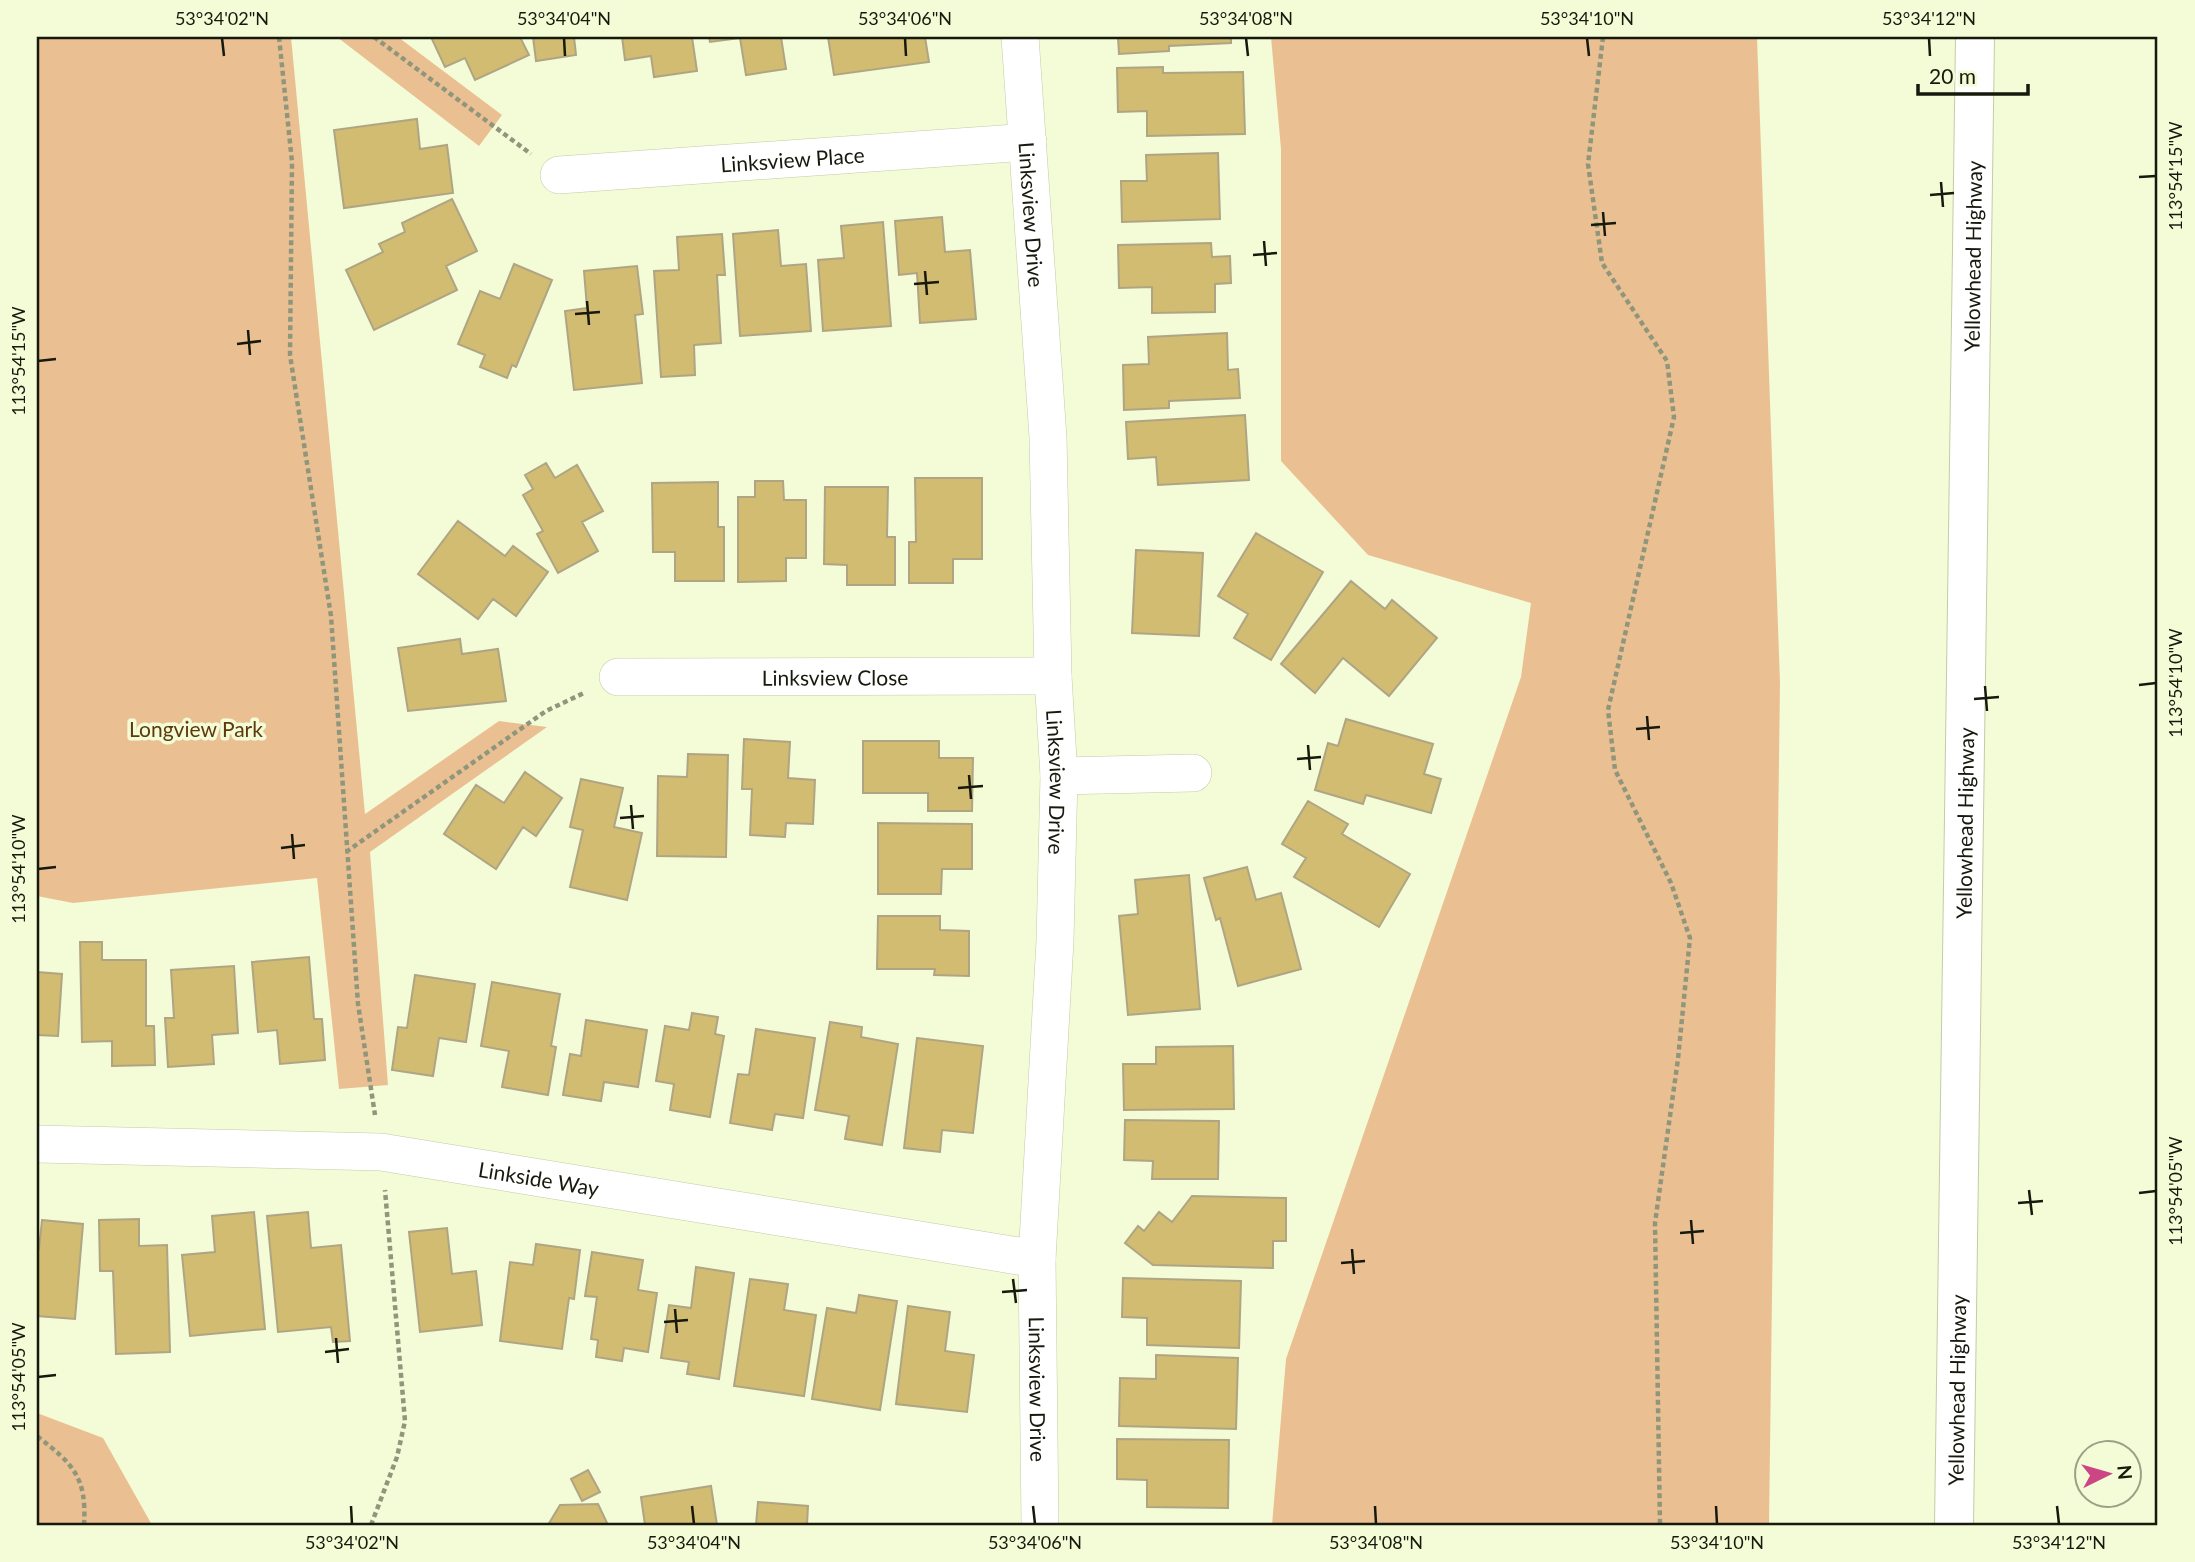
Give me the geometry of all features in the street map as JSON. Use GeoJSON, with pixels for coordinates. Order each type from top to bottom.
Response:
{"type":"FeatureCollection","features":[{"type":"Feature","properties":{"kind":"highway","name":"Yellowhead Highway"},"geometry":{"type":"LineString","coordinates":[[1954,1525],[1975,37]]}},
{"type":"Feature","properties":{"kind":"street","name":"Linksview Drive"},"geometry":{"type":"LineString","coordinates":[[1020,37],[1048,437],[1053,676],[1059,776],[1055,941],[1037,1259],[1040,1525]]}},
{"type":"Feature","properties":{"kind":"street","name":"Linksview Place"},"geometry":{"type":"LineString","coordinates":[[559,175],[1028,142]]}},
{"type":"Feature","properties":{"kind":"street","name":"Linksview Close"},"geometry":{"type":"LineString","coordinates":[[618,677],[1053,676]]}},
{"type":"Feature","properties":{"kind":"street"},"geometry":{"type":"LineString","coordinates":[[1059,776],[1193,773]]}},
{"type":"Feature","properties":{"kind":"street","name":"Linkside Way"},"geometry":{"type":"LineString","coordinates":[[37,1144],[381,1152],[1037,1259]]}},
{"type":"Feature","properties":{"kind":"path"},"geometry":{"type":"LineString","coordinates":[[279,37],[292,162],[290,355],[331,616],[345,852],[358,1004],[381,1152],[405,1421],[397,1457],[372,1525]]}},
{"type":"Feature","properties":{"kind":"path"},"geometry":{"type":"LineString","coordinates":[[374,37],[559,175]]}},
{"type":"Feature","properties":{"kind":"path"},"geometry":{"type":"LineString","coordinates":[[1603,37],[1588,164],[1602,263],[1667,361],[1674,417],[1608,710],[1615,769],[1671,884],[1690,939],[1678,1059],[1655,1223],[1660,1525]]}},
{"type":"Feature","properties":{"kind":"path"},"geometry":{"type":"LineString","coordinates":[[345,852],[547,711],[618,677]]}},
{"type":"Feature","properties":{"kind":"path"},"geometry":{"type":"LineString","coordinates":[[37,1436],[69,1461],[86,1499],[84,1525]]}},
{"type":"Feature","properties":{"kind":"green space","name":"Longview Park"},"geometry":{"type":"Polygon","coordinates":[[[37,37],[291,37],[365,814],[499,721],[547,727],[370,852],[388,1085],[339,1089],[317,878],[73,903],[37,896],[37,37]]]}},
{"type":"Feature","properties":{"kind":"green space"},"geometry":{"type":"Polygon","coordinates":[[[337,37],[398,37],[502,115],[479,146],[337,37]]]}},
{"type":"Feature","properties":{"kind":"green space"},"geometry":{"type":"Polygon","coordinates":[[[1271,37],[1757,37],[1780,683],[1769,1525],[1272,1525],[1286,1359],[1521,677],[1531,603],[1368,555],[1281,461],[1281,149],[1271,37]]]}},
{"type":"Feature","properties":{"kind":"green space"},"geometry":{"type":"Polygon","coordinates":[[[37,1413],[103,1438],[152,1525],[37,1525],[37,1413]]]}},
{"type":"Feature","properties":{"kind":"building"},"geometry":{"type":"Polygon","coordinates":[[[431,37],[520,37],[529,55],[475,80],[465,58],[445,67],[431,37]]]}},
{"type":"Feature","properties":{"kind":"building"},"geometry":{"type":"Polygon","coordinates":[[[533,37],[574,37],[576,55],[536,61],[533,37]]]}},
{"type":"Feature","properties":{"kind":"building"},"geometry":{"type":"Polygon","coordinates":[[[622,37],[692,37],[697,71],[654,77],[651,56],[625,60],[622,37]]]}},
{"type":"Feature","properties":{"kind":"building"},"geometry":{"type":"Polygon","coordinates":[[[709,37],[781,37],[786,69],[746,75],[740,38],[710,42],[709,37]]]}},
{"type":"Feature","properties":{"kind":"building"},"geometry":{"type":"Polygon","coordinates":[[[828,37],[925,37],[929,62],[834,75],[828,37]]]}},
{"type":"Feature","properties":{"kind":"building"},"geometry":{"type":"Polygon","coordinates":[[[1118,37],[1231,37],[1231,43],[1169,46],[1169,51],[1119,54],[1118,37]]]}},
{"type":"Feature","properties":{"kind":"building"},"geometry":{"type":"Polygon","coordinates":[[[1163,67],[1163,73],[1243,72],[1245,134],[1147,136],[1147,111],[1118,112],[1117,68],[1163,67]]]}},
{"type":"Feature","properties":{"kind":"building"},"geometry":{"type":"Polygon","coordinates":[[[417,119],[420,149],[447,145],[453,193],[344,208],[334,130],[417,119]]]}},
{"type":"Feature","properties":{"kind":"building"},"geometry":{"type":"Polygon","coordinates":[[[1218,153],[1220,219],[1122,222],[1121,181],[1147,181],[1146,155],[1218,153]]]}},
{"type":"Feature","properties":{"kind":"building"},"geometry":{"type":"Polygon","coordinates":[[[452,199],[477,251],[446,266],[457,290],[374,330],[346,270],[383,252],[379,244],[405,232],[402,223],[452,199]]]}},
{"type":"Feature","properties":{"kind":"building"},"geometry":{"type":"Polygon","coordinates":[[[942,217],[945,252],[970,250],[976,319],[920,323],[917,273],[899,275],[895,221],[942,217]]]}},
{"type":"Feature","properties":{"kind":"building"},"geometry":{"type":"Polygon","coordinates":[[[883,222],[891,326],[823,331],[818,260],[844,258],[841,226],[883,222]]]}},
{"type":"Feature","properties":{"kind":"building"},"geometry":{"type":"Polygon","coordinates":[[[778,230],[781,266],[806,264],[811,331],[740,336],[733,234],[778,230]]]}},
{"type":"Feature","properties":{"kind":"building"},"geometry":{"type":"Polygon","coordinates":[[[722,234],[725,275],[717,275],[721,343],[694,345],[695,375],[661,377],[654,271],[679,270],[677,237],[722,234]]]}},
{"type":"Feature","properties":{"kind":"building"},"geometry":{"type":"Polygon","coordinates":[[[1211,243],[1212,257],[1230,256],[1231,283],[1215,284],[1215,312],[1152,313],[1152,287],[1119,288],[1118,245],[1211,243]]]}},
{"type":"Feature","properties":{"kind":"building"},"geometry":{"type":"Polygon","coordinates":[[[514,264],[552,280],[516,367],[512,365],[507,378],[480,367],[485,355],[458,344],[480,291],[500,299],[514,264]]]}},
{"type":"Feature","properties":{"kind":"building"},"geometry":{"type":"Polygon","coordinates":[[[637,266],[643,314],[635,315],[642,383],[574,390],[565,311],[587,308],[584,271],[637,266]]]}},
{"type":"Feature","properties":{"kind":"building"},"geometry":{"type":"Polygon","coordinates":[[[1227,333],[1228,370],[1238,369],[1240,398],[1169,401],[1169,408],[1124,410],[1123,365],[1149,364],[1148,337],[1227,333]]]}},
{"type":"Feature","properties":{"kind":"building"},"geometry":{"type":"Polygon","coordinates":[[[1245,415],[1249,480],[1158,485],[1156,457],[1128,459],[1126,422],[1245,415]]]}},
{"type":"Feature","properties":{"kind":"building"},"geometry":{"type":"Polygon","coordinates":[[[546,463],[555,478],[577,465],[603,511],[582,522],[598,551],[558,573],[537,534],[543,531],[523,495],[533,489],[525,475],[546,463]]]}},
{"type":"Feature","properties":{"kind":"building"},"geometry":{"type":"Polygon","coordinates":[[[915,478],[982,478],[982,559],[953,559],[953,583],[909,583],[909,542],[916,542],[915,478]]]}},
{"type":"Feature","properties":{"kind":"building"},"geometry":{"type":"Polygon","coordinates":[[[755,481],[783,481],[784,500],[806,500],[806,558],[786,558],[786,581],[738,582],[738,497],[755,497],[755,481]]]}},
{"type":"Feature","properties":{"kind":"building"},"geometry":{"type":"Polygon","coordinates":[[[718,482],[718,527],[724,527],[724,581],[675,581],[675,552],[653,552],[652,483],[718,482]]]}},
{"type":"Feature","properties":{"kind":"building"},"geometry":{"type":"Polygon","coordinates":[[[825,487],[888,487],[887,537],[895,537],[895,585],[847,585],[847,565],[824,564],[825,487]]]}},
{"type":"Feature","properties":{"kind":"building"},"geometry":{"type":"Polygon","coordinates":[[[458,521],[505,556],[513,546],[548,572],[516,616],[493,599],[478,619],[418,574],[458,521]]]}},
{"type":"Feature","properties":{"kind":"building"},"geometry":{"type":"Polygon","coordinates":[[[1256,533],[1323,572],[1271,660],[1234,638],[1248,614],[1218,596],[1256,533]]]}},
{"type":"Feature","properties":{"kind":"building"},"geometry":{"type":"Polygon","coordinates":[[[1136,550],[1203,553],[1199,636],[1132,633],[1136,550]]]}},
{"type":"Feature","properties":{"kind":"building"},"geometry":{"type":"Polygon","coordinates":[[[1351,581],[1385,609],[1392,600],[1437,638],[1389,696],[1343,658],[1315,693],[1281,664],[1351,581]]]}},
{"type":"Feature","properties":{"kind":"building"},"geometry":{"type":"Polygon","coordinates":[[[460,639],[462,654],[498,649],[506,701],[408,711],[398,648],[460,639]]]}},
{"type":"Feature","properties":{"kind":"building"},"geometry":{"type":"Polygon","coordinates":[[[1346,719],[1433,744],[1424,774],[1441,779],[1431,813],[1366,795],[1363,804],[1315,790],[1328,743],[1338,746],[1346,719]]]}},
{"type":"Feature","properties":{"kind":"building"},"geometry":{"type":"Polygon","coordinates":[[[744,739],[790,742],[788,778],[815,780],[813,824],[786,823],[785,837],[750,835],[752,789],[742,789],[744,739]]]}},
{"type":"Feature","properties":{"kind":"building"},"geometry":{"type":"Polygon","coordinates":[[[863,741],[939,741],[939,758],[973,758],[972,811],[928,811],[928,793],[863,793],[863,741]]]}},
{"type":"Feature","properties":{"kind":"building"},"geometry":{"type":"Polygon","coordinates":[[[688,754],[728,755],[726,857],[657,856],[658,776],[687,777],[688,754]]]}},
{"type":"Feature","properties":{"kind":"building"},"geometry":{"type":"Polygon","coordinates":[[[525,772],[562,798],[536,836],[523,827],[496,869],[444,834],[476,785],[504,803],[525,772]]]}},
{"type":"Feature","properties":{"kind":"building"},"geometry":{"type":"Polygon","coordinates":[[[581,779],[623,788],[614,827],[642,833],[627,900],[570,887],[583,830],[570,827],[581,779]]]}},
{"type":"Feature","properties":{"kind":"building"},"geometry":{"type":"Polygon","coordinates":[[[1308,801],[1348,824],[1342,834],[1410,874],[1379,927],[1294,877],[1306,858],[1282,844],[1308,801]]]}},
{"type":"Feature","properties":{"kind":"building"},"geometry":{"type":"Polygon","coordinates":[[[878,823],[972,824],[972,869],[942,869],[941,894],[878,894],[878,823]]]}},
{"type":"Feature","properties":{"kind":"building"},"geometry":{"type":"Polygon","coordinates":[[[1247,867],[1256,900],[1281,893],[1301,969],[1238,986],[1220,918],[1216,920],[1204,878],[1247,867]]]}},
{"type":"Feature","properties":{"kind":"building"},"geometry":{"type":"Polygon","coordinates":[[[1189,875],[1200,1009],[1128,1015],[1119,916],[1138,914],[1135,880],[1189,875]]]}},
{"type":"Feature","properties":{"kind":"building"},"geometry":{"type":"Polygon","coordinates":[[[878,916],[940,916],[940,930],[969,931],[969,976],[934,975],[935,969],[877,969],[878,916]]]}},
{"type":"Feature","properties":{"kind":"building"},"geometry":{"type":"Polygon","coordinates":[[[80,942],[102,942],[102,960],[146,960],[146,1026],[154,1026],[155,1065],[112,1066],[112,1041],[82,1042],[80,942]]]}},
{"type":"Feature","properties":{"kind":"building"},"geometry":{"type":"Polygon","coordinates":[[[309,957],[314,1019],[322,1019],[325,1060],[280,1064],[277,1030],[258,1032],[252,962],[309,957]]]}},
{"type":"Feature","properties":{"kind":"building"},"geometry":{"type":"Polygon","coordinates":[[[234,966],[238,1033],[212,1035],[214,1064],[168,1067],[165,1018],[174,1018],[171,970],[234,966]]]}},
{"type":"Feature","properties":{"kind":"building"},"geometry":{"type":"Polygon","coordinates":[[[37,972],[62,974],[58,1036],[37,1035],[37,972]]]}},
{"type":"Feature","properties":{"kind":"building"},"geometry":{"type":"Polygon","coordinates":[[[415,975],[475,984],[466,1042],[439,1038],[433,1076],[392,1070],[398,1027],[407,1028],[415,975]]]}},
{"type":"Feature","properties":{"kind":"building"},"geometry":{"type":"Polygon","coordinates":[[[492,982],[560,994],[551,1046],[556,1047],[548,1095],[502,1087],[509,1051],[481,1046],[492,982]]]}},
{"type":"Feature","properties":{"kind":"building"},"geometry":{"type":"Polygon","coordinates":[[[692,1013],[718,1017],[715,1034],[724,1036],[710,1117],[670,1110],[674,1084],[656,1081],[665,1026],[689,1030],[692,1013]]]}},
{"type":"Feature","properties":{"kind":"building"},"geometry":{"type":"Polygon","coordinates":[[[586,1020],[647,1030],[638,1087],[604,1082],[601,1101],[563,1095],[570,1054],[581,1056],[586,1020]]]}},
{"type":"Feature","properties":{"kind":"building"},"geometry":{"type":"Polygon","coordinates":[[[830,1022],[862,1027],[861,1037],[898,1044],[882,1145],[845,1139],[849,1116],[815,1110],[830,1022]]]}},
{"type":"Feature","properties":{"kind":"building"},"geometry":{"type":"Polygon","coordinates":[[[756,1029],[815,1038],[803,1118],[775,1114],[772,1130],[730,1123],[738,1074],[749,1075],[756,1029]]]}},
{"type":"Feature","properties":{"kind":"building"},"geometry":{"type":"Polygon","coordinates":[[[917,1038],[983,1046],[973,1133],[942,1130],[940,1152],[904,1148],[917,1038]]]}},
{"type":"Feature","properties":{"kind":"building"},"geometry":{"type":"Polygon","coordinates":[[[1233,1046],[1234,1109],[1124,1110],[1123,1064],[1156,1064],[1156,1047],[1233,1046]]]}},
{"type":"Feature","properties":{"kind":"building"},"geometry":{"type":"Polygon","coordinates":[[[1125,1120],[1219,1121],[1218,1179],[1152,1179],[1153,1161],[1124,1160],[1125,1120]]]}},
{"type":"Feature","properties":{"kind":"building"},"geometry":{"type":"Polygon","coordinates":[[[1192,1196],[1286,1198],[1286,1241],[1273,1241],[1273,1268],[1153,1265],[1125,1243],[1138,1226],[1144,1231],[1159,1212],[1172,1222],[1192,1196]]]}},
{"type":"Feature","properties":{"kind":"building"},"geometry":{"type":"Polygon","coordinates":[[[254,1212],[265,1329],[190,1336],[182,1255],[215,1252],[212,1216],[254,1212]]]}},
{"type":"Feature","properties":{"kind":"building"},"geometry":{"type":"Polygon","coordinates":[[[308,1212],[311,1248],[341,1245],[350,1341],[333,1342],[331,1327],[278,1332],[267,1216],[308,1212]]]}},
{"type":"Feature","properties":{"kind":"building"},"geometry":{"type":"Polygon","coordinates":[[[139,1219],[139,1246],[167,1245],[170,1352],[116,1354],[113,1271],[100,1271],[99,1220],[139,1219]]]}},
{"type":"Feature","properties":{"kind":"building"},"geometry":{"type":"Polygon","coordinates":[[[42,1220],[83,1224],[75,1319],[37,1316],[37,1249],[42,1220]]]}},
{"type":"Feature","properties":{"kind":"building"},"geometry":{"type":"Polygon","coordinates":[[[447,1228],[452,1274],[476,1271],[482,1325],[420,1332],[409,1232],[447,1228]]]}},
{"type":"Feature","properties":{"kind":"building"},"geometry":{"type":"Polygon","coordinates":[[[536,1244],[580,1250],[574,1299],[569,1298],[562,1349],[500,1341],[510,1262],[533,1265],[536,1244]]]}},
{"type":"Feature","properties":{"kind":"building"},"geometry":{"type":"Polygon","coordinates":[[[592,1252],[643,1260],[638,1290],[657,1293],[648,1352],[624,1348],[622,1361],[596,1357],[598,1340],[591,1339],[597,1297],[585,1296],[592,1252]]]}},
{"type":"Feature","properties":{"kind":"building"},"geometry":{"type":"Polygon","coordinates":[[[696,1267],[734,1273],[719,1379],[687,1374],[689,1362],[661,1358],[669,1305],[691,1308],[696,1267]]]}},
{"type":"Feature","properties":{"kind":"building"},"geometry":{"type":"Polygon","coordinates":[[[1123,1278],[1241,1281],[1239,1348],[1147,1345],[1147,1318],[1122,1317],[1123,1278]]]}},
{"type":"Feature","properties":{"kind":"building"},"geometry":{"type":"Polygon","coordinates":[[[750,1279],[788,1284],[784,1310],[816,1315],[804,1396],[734,1386],[750,1279]]]}},
{"type":"Feature","properties":{"kind":"building"},"geometry":{"type":"Polygon","coordinates":[[[859,1295],[897,1301],[880,1410],[812,1399],[827,1308],[856,1313],[859,1295]]]}},
{"type":"Feature","properties":{"kind":"building"},"geometry":{"type":"Polygon","coordinates":[[[908,1306],[950,1312],[945,1351],[974,1355],[967,1412],[896,1404],[908,1306]]]}},
{"type":"Feature","properties":{"kind":"building"},"geometry":{"type":"Polygon","coordinates":[[[1156,1355],[1238,1358],[1236,1429],[1119,1426],[1120,1378],[1156,1379],[1156,1355]]]}},
{"type":"Feature","properties":{"kind":"building"},"geometry":{"type":"Polygon","coordinates":[[[1117,1439],[1229,1440],[1228,1508],[1147,1507],[1147,1480],[1117,1479],[1117,1439]]]}},
{"type":"Feature","properties":{"kind":"building"},"geometry":{"type":"Polygon","coordinates":[[[588,1470],[600,1492],[582,1501],[571,1479],[588,1470]]]}},
{"type":"Feature","properties":{"kind":"building"},"geometry":{"type":"Polygon","coordinates":[[[711,1486],[717,1525],[645,1525],[641,1497],[711,1486]]]}},
{"type":"Feature","properties":{"kind":"building"},"geometry":{"type":"Polygon","coordinates":[[[758,1502],[808,1506],[807,1525],[756,1525],[758,1502]]]}},
{"type":"Feature","properties":{"kind":"building"},"geometry":{"type":"Polygon","coordinates":[[[598,1504],[608,1525],[548,1525],[560,1505],[598,1504]]]}}]}
